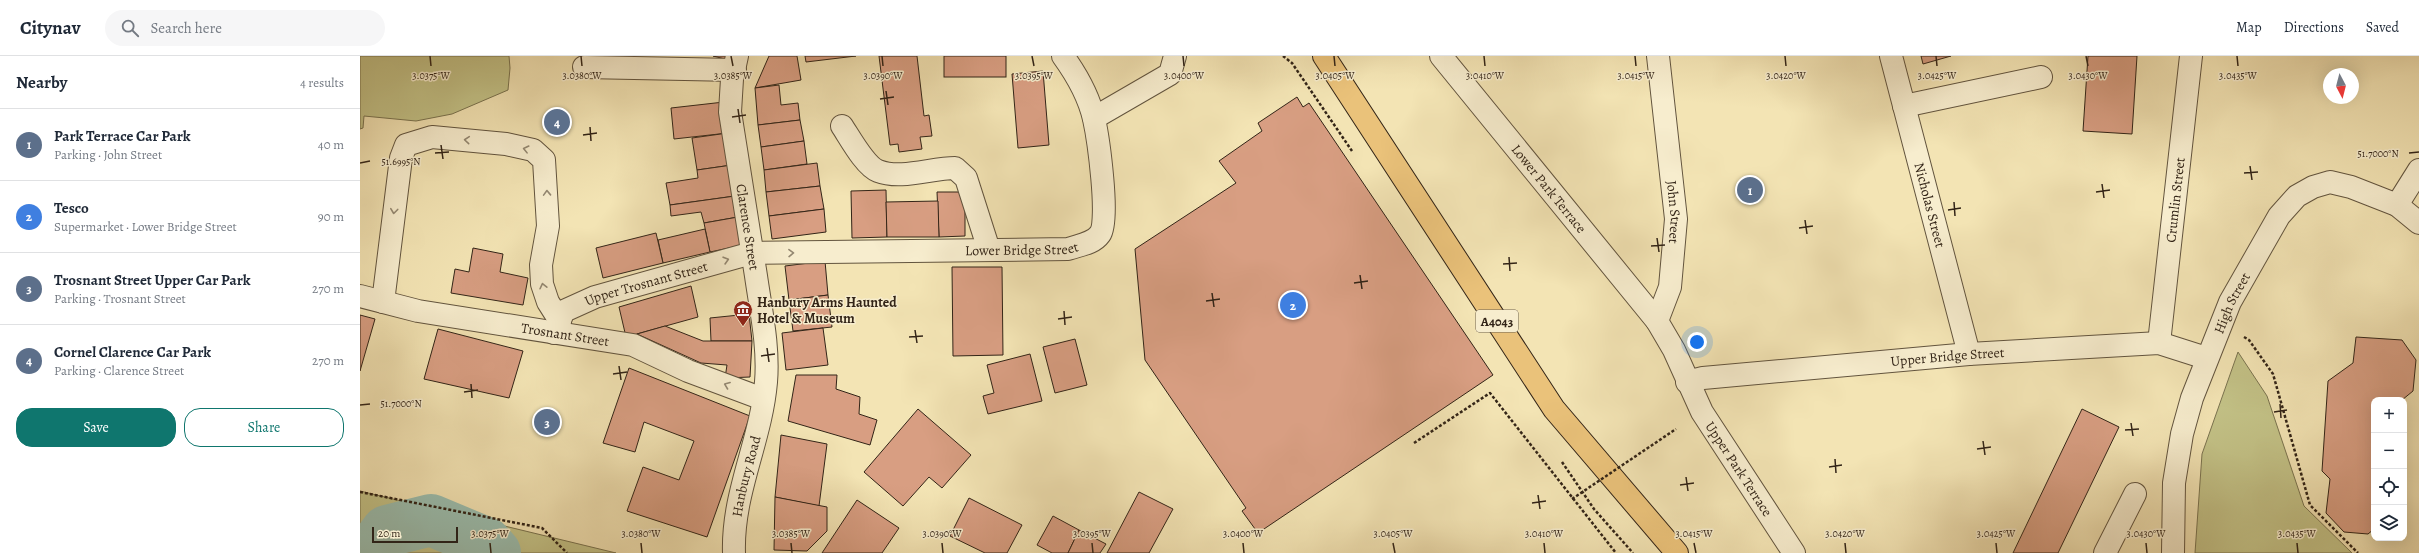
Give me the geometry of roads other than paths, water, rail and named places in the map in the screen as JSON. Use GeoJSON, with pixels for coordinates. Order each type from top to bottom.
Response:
{"type":"FeatureCollection","features":[{"type":"Feature","properties":{"kind":"main road","name":"A4043"},"geometry":{"type":"LineString","coordinates":[[1324,56],[1554,409],[1677,553]]}},
{"type":"Feature","properties":{"kind":"street","name":"Lower Bridge Street"},"geometry":{"type":"LineString","coordinates":[[752,253],[1068,249],[1093,241],[1101,233],[1105,218],[1101,163],[1094,118],[1080,82],[1063,56]]}},
{"type":"Feature","properties":{"kind":"street"},"geometry":{"type":"LineString","coordinates":[[1094,118],[1170,74],[1175,56]]}},
{"type":"Feature","properties":{"kind":"street","name":"Lower Park Terrace"},"geometry":{"type":"LineString","coordinates":[[1441,56],[1657,321]]}},
{"type":"Feature","properties":{"kind":"street","name":"John Street"},"geometry":{"type":"LineString","coordinates":[[1657,321],[1670,287],[1676,220],[1658,56]]}},
{"type":"Feature","properties":{"kind":"street","name":"Nicholas Street"},"geometry":{"type":"LineString","coordinates":[[1890,56],[1969,354]]}},
{"type":"Feature","properties":{"kind":"street","name":"Crumlin Street"},"geometry":{"type":"LineString","coordinates":[[2160,343],[2191,56]]}},
{"type":"Feature","properties":{"kind":"street"},"geometry":{"type":"LineString","coordinates":[[584,67],[736,63]]}},
{"type":"Feature","properties":{"kind":"street","name":"Clarence Street"},"geometry":{"type":"LineString","coordinates":[[736,63],[730,112],[752,253],[766,357],[763,399]]}},
{"type":"Feature","properties":{"kind":"street"},"geometry":{"type":"LineString","coordinates":[[1904,106],[2041,77]]}},
{"type":"Feature","properties":{"kind":"street"},"geometry":{"type":"LineString","coordinates":[[842,126],[868,163],[877,171],[906,174],[937,168],[955,168],[966,178],[989,250]]}},
{"type":"Feature","properties":{"kind":"street"},"geometry":{"type":"LineString","coordinates":[[383,302],[402,158],[406,145],[432,137],[506,144],[533,150],[544,160],[548,226],[541,265],[542,284],[557,327]]}},
{"type":"Feature","properties":{"kind":"street"},"geometry":{"type":"LineString","coordinates":[[2397,205],[2419,170]]}},
{"type":"Feature","properties":{"kind":"street","name":"High Street"},"geometry":{"type":"LineString","coordinates":[[2173,553],[2174,483],[2182,434],[2206,358],[2230,302],[2279,216],[2297,196],[2313,187],[2330,182],[2351,187],[2397,205],[2419,223]]}},
{"type":"Feature","properties":{"kind":"street","name":"Upper Trosnant Street"},"geometry":{"type":"LineString","coordinates":[[557,327],[564,311],[595,297],[752,253]]}},
{"type":"Feature","properties":{"kind":"street","name":"Trosnant Street"},"geometry":{"type":"LineString","coordinates":[[360,296],[418,311],[557,327],[633,345],[688,371],[763,399]]}},
{"type":"Feature","properties":{"kind":"street"},"geometry":{"type":"LineString","coordinates":[[1657,321],[1674,350],[1687,382]]}},
{"type":"Feature","properties":{"kind":"street","name":"Upper Bridge Street"},"geometry":{"type":"LineString","coordinates":[[1687,382],[1703,378],[1969,354],[2160,343],[2206,358]]}},
{"type":"Feature","properties":{"kind":"street","name":"Upper Park Terrace"},"geometry":{"type":"LineString","coordinates":[[1687,382],[1702,412],[1794,553]]}},
{"type":"Feature","properties":{"kind":"street","name":"Hanbury Road"},"geometry":{"type":"LineString","coordinates":[[734,553],[733,528],[739,494],[753,447],[763,399]]}},
{"type":"Feature","properties":{"kind":"street"},"geometry":{"type":"LineString","coordinates":[[2106,553],[2135,494]]}},
{"type":"Feature","properties":{"kind":"waterway"},"geometry":{"type":"LineString","coordinates":[[370,553],[387,531],[431,520],[486,543],[495,553]]}},
{"type":"Feature","properties":{"kind":"place","name":"Cornel Clarence Car Park"},"geometry":{"type":"Point","coordinates":[557,122]}},
{"type":"Feature","properties":{"kind":"place","name":"Park Terrace Car Park"},"geometry":{"type":"Point","coordinates":[1750,190]}},
{"type":"Feature","properties":{"kind":"place","name":"Tesco"},"geometry":{"type":"Point","coordinates":[1293,305]}},
{"type":"Feature","properties":{"kind":"place","name":"Hanbury Arms Haunted Hotel & Museum"},"geometry":{"type":"Point","coordinates":[743,327]}},
{"type":"Feature","properties":{"kind":"place","name":"Trosnant Street Upper Car Park"},"geometry":{"type":"Point","coordinates":[547,422]}}]}
